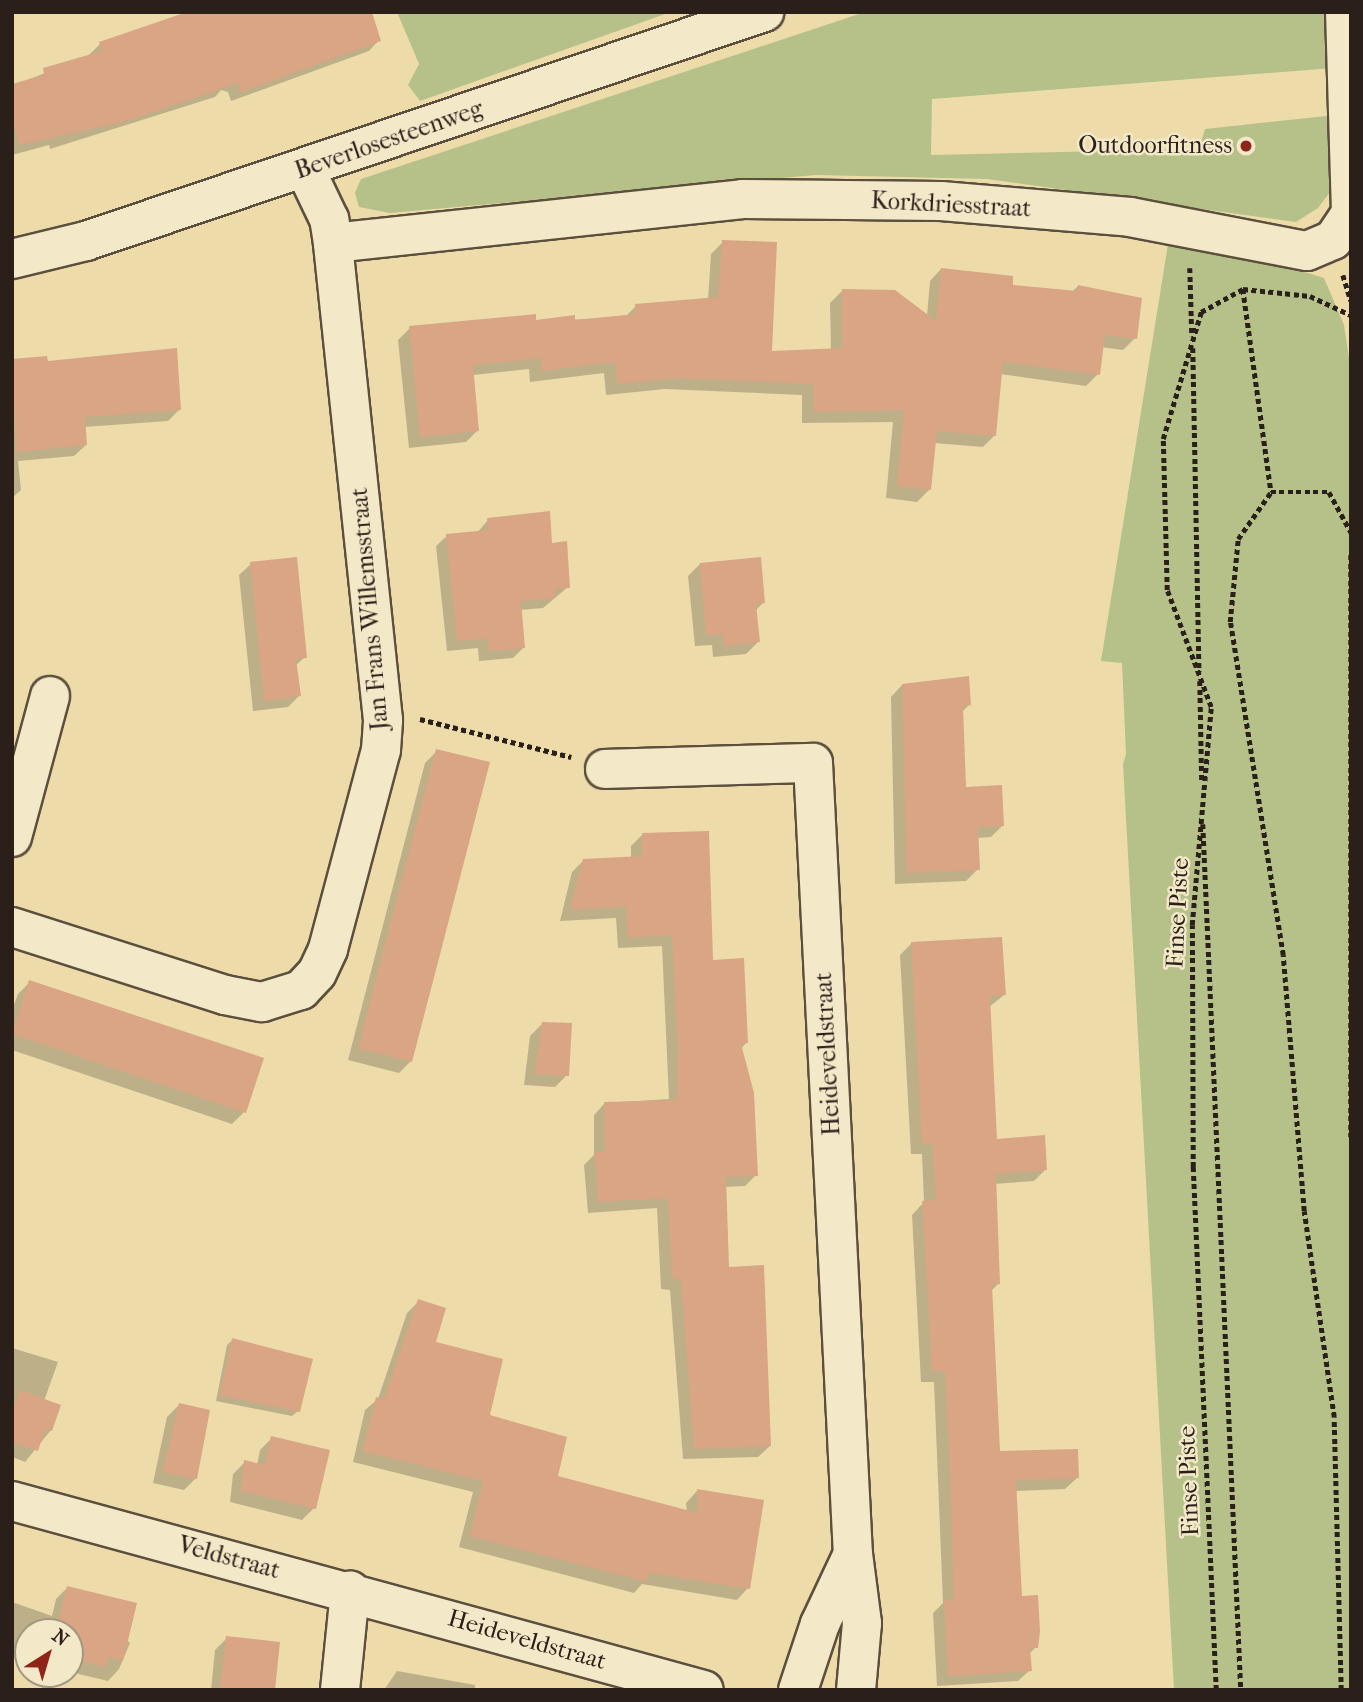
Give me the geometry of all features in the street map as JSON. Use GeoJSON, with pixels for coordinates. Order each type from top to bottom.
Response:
{"type":"FeatureCollection","features":[{"type":"Feature","properties":{"kind":"street","name":"Beverlosesteenweg"},"geometry":{"type":"LineString","coordinates":[[12,259],[86,242],[764,12]]}},
{"type":"Feature","properties":{"kind":"street","name":"Korkdriesstraat"},"geometry":{"type":"LineString","coordinates":[[333,243],[743,199],[941,201],[1130,217],[1307,251],[1333,240],[1351,213],[1345,12]]}},
{"type":"Feature","properties":{"kind":"street","name":"Jan Frans Willemsstraat"},"geometry":{"type":"LineString","coordinates":[[12,927],[244,1000],[284,998],[301,990],[317,973],[328,949],[381,750],[382,709],[333,243],[329,219],[305,169]]}},
{"type":"Feature","properties":{"kind":"street"},"geometry":{"type":"LineString","coordinates":[[12,837],[50,696]]}},
{"type":"Feature","properties":{"kind":"street","name":"Heideveldstraat"},"geometry":{"type":"LineString","coordinates":[[605,769],[813,763],[853,1554]]}},
{"type":"Feature","properties":{"kind":"street","name":"Veldstraat"},"geometry":{"type":"LineString","coordinates":[[12,1501],[350,1591]]}},
{"type":"Feature","properties":{"kind":"street"},"geometry":{"type":"LineString","coordinates":[[798,1690],[820,1624],[853,1554]]}},
{"type":"Feature","properties":{"kind":"street"},"geometry":{"type":"LineString","coordinates":[[853,1554],[862,1623],[856,1690]]}},
{"type":"Feature","properties":{"kind":"street"},"geometry":{"type":"LineString","coordinates":[[340,1690],[350,1591]]}},
{"type":"Feature","properties":{"kind":"street","name":"Heideveldstraat"},"geometry":{"type":"LineString","coordinates":[[350,1591],[704,1690]]}},
{"type":"Feature","properties":{"kind":"path"},"geometry":{"type":"LineString","coordinates":[[1189,229],[1202,804],[1241,1690]]}},
{"type":"Feature","properties":{"kind":"path"},"geometry":{"type":"LineString","coordinates":[[1341,1690],[1334,1416],[1304,1211],[1283,954],[1230,622],[1238,539],[1270,492],[1243,289],[1310,296],[1351,315]]}},
{"type":"Feature","properties":{"kind":"path","name":"Finse Piste"},"geometry":{"type":"LineString","coordinates":[[1216,1690],[1193,1167],[1192,925],[1211,708],[1167,590],[1163,439],[1201,312],[1243,289]]}},
{"type":"Feature","properties":{"kind":"path"},"geometry":{"type":"LineString","coordinates":[[1270,492],[1329,492],[1351,532]]}},
{"type":"Feature","properties":{"kind":"path"},"geometry":{"type":"LineString","coordinates":[[1351,555],[1351,1137]]}},
{"type":"Feature","properties":{"kind":"path"},"geometry":{"type":"LineString","coordinates":[[382,709],[586,761],[605,769]]}},
{"type":"Feature","properties":{"kind":"green space"},"geometry":{"type":"Polygon","coordinates":[[[397,12],[671,12],[420,101],[408,85],[419,64],[397,12]]]}},
{"type":"Feature","properties":{"kind":"green space"},"geometry":{"type":"Polygon","coordinates":[[[865,12],[1331,12],[1334,68],[932,99],[931,155],[1199,149],[1205,129],[1335,115],[1333,188],[1318,208],[1296,222],[987,179],[816,175],[390,213],[359,207],[355,193],[361,179],[865,12]]]}},
{"type":"Feature","properties":{"kind":"green space"},"geometry":{"type":"Polygon","coordinates":[[[1168,244],[1279,264],[1324,278],[1344,325],[1351,371],[1351,1690],[1174,1690],[1123,764],[1126,754],[1122,663],[1101,661],[1168,244]]]}},
{"type":"Feature","properties":{"kind":"building"},"geometry":{"type":"Polygon","coordinates":[[[187,12],[372,12],[381,41],[241,92],[238,83],[127,121],[19,145],[12,119],[12,84],[44,75],[43,68],[102,51],[99,42],[187,12]]]}},
{"type":"Feature","properties":{"kind":"building"},"geometry":{"type":"Polygon","coordinates":[[[722,240],[777,242],[772,351],[842,348],[842,289],[895,290],[936,321],[941,268],[1013,276],[1013,285],[1077,291],[1078,285],[1142,298],[1137,339],[1105,335],[1100,375],[1003,362],[996,436],[937,431],[931,490],[897,486],[904,410],[814,412],[813,384],[678,378],[617,384],[615,362],[542,371],[541,358],[473,365],[479,431],[420,437],[409,326],[536,314],[536,320],[575,315],[575,320],[636,314],[635,304],[718,297],[722,240]]]}},
{"type":"Feature","properties":{"kind":"building"},"geometry":{"type":"Polygon","coordinates":[[[177,348],[181,410],[85,417],[87,445],[16,452],[12,359],[47,356],[48,361],[177,348]]]}},
{"type":"Feature","properties":{"kind":"building"},"geometry":{"type":"Polygon","coordinates":[[[550,511],[552,543],[567,541],[570,588],[555,589],[555,598],[521,601],[525,648],[489,651],[488,638],[457,641],[446,534],[488,530],[487,518],[550,511]]]}},
{"type":"Feature","properties":{"kind":"building"},"geometry":{"type":"Polygon","coordinates":[[[297,557],[307,658],[296,659],[301,696],[264,701],[250,562],[297,557]]]}},
{"type":"Feature","properties":{"kind":"building"},"geometry":{"type":"Polygon","coordinates":[[[761,557],[765,603],[756,604],[760,642],[724,646],[723,634],[706,635],[700,563],[761,557]]]}},
{"type":"Feature","properties":{"kind":"building"},"geometry":{"type":"Polygon","coordinates":[[[969,676],[971,705],[963,706],[966,787],[1002,785],[1004,826],[978,827],[980,870],[907,873],[902,684],[969,676]]]}},
{"type":"Feature","properties":{"kind":"building"},"geometry":{"type":"Polygon","coordinates":[[[436,749],[490,762],[412,1062],[358,1048],[436,749]]]}},
{"type":"Feature","properties":{"kind":"building"},"geometry":{"type":"Polygon","coordinates":[[[709,831],[713,960],[744,958],[748,1043],[741,1044],[754,1093],[758,1176],[726,1177],[729,1267],[764,1265],[771,1446],[694,1449],[681,1279],[672,1278],[668,1198],[598,1202],[595,1152],[605,1152],[604,1102],[677,1100],[678,1051],[672,935],[628,938],[626,907],[570,910],[583,859],[642,856],[642,833],[709,831]]]}},
{"type":"Feature","properties":{"kind":"building"},"geometry":{"type":"Polygon","coordinates":[[[1002,937],[1006,995],[990,996],[997,1139],[1045,1135],[1047,1170],[996,1174],[1000,1284],[992,1285],[1000,1451],[1078,1449],[1079,1478],[1016,1480],[1022,1596],[1038,1595],[1040,1632],[1038,1648],[1030,1648],[1032,1671],[948,1676],[944,1600],[954,1599],[945,1371],[932,1371],[922,1201],[936,1200],[932,1143],[922,1143],[911,942],[1002,937]]]}},
{"type":"Feature","properties":{"kind":"building"},"geometry":{"type":"Polygon","coordinates":[[[29,980],[264,1058],[246,1113],[12,1034],[29,980]]]}},
{"type":"Feature","properties":{"kind":"building"},"geometry":{"type":"Polygon","coordinates":[[[542,1022],[572,1023],[569,1076],[535,1074],[542,1022]]]}},
{"type":"Feature","properties":{"kind":"building"},"geometry":{"type":"Polygon","coordinates":[[[418,1299],[446,1308],[436,1342],[503,1359],[490,1415],[567,1437],[558,1476],[698,1513],[697,1489],[764,1500],[750,1589],[649,1573],[647,1582],[470,1536],[483,1481],[363,1451],[376,1397],[384,1399],[418,1299]]]}},
{"type":"Feature","properties":{"kind":"building"},"geometry":{"type":"Polygon","coordinates":[[[232,1338],[313,1359],[300,1412],[220,1395],[232,1338]]]}},
{"type":"Feature","properties":{"kind":"building"},"geometry":{"type":"Polygon","coordinates":[[[20,1390],[61,1405],[52,1431],[45,1429],[38,1451],[12,1442],[12,1412],[20,1390]]]}},
{"type":"Feature","properties":{"kind":"building"},"geometry":{"type":"Polygon","coordinates":[[[179,1403],[210,1410],[197,1479],[163,1472],[179,1403]]]}},
{"type":"Feature","properties":{"kind":"building"},"geometry":{"type":"Polygon","coordinates":[[[271,1436],[330,1450],[316,1509],[241,1491],[244,1460],[265,1465],[271,1436]]]}},
{"type":"Feature","properties":{"kind":"building"},"geometry":{"type":"Polygon","coordinates":[[[67,1586],[137,1603],[123,1661],[108,1657],[106,1667],[84,1662],[84,1618],[59,1618],[67,1586]]]}},
{"type":"Feature","properties":{"kind":"building"},"geometry":{"type":"Polygon","coordinates":[[[226,1636],[280,1642],[275,1690],[220,1690],[226,1636]]]}},
{"type":"Feature","properties":{"kind":"place","name":"Outdoorfitness"},"geometry":{"type":"Point","coordinates":[1246,146]}}]}
